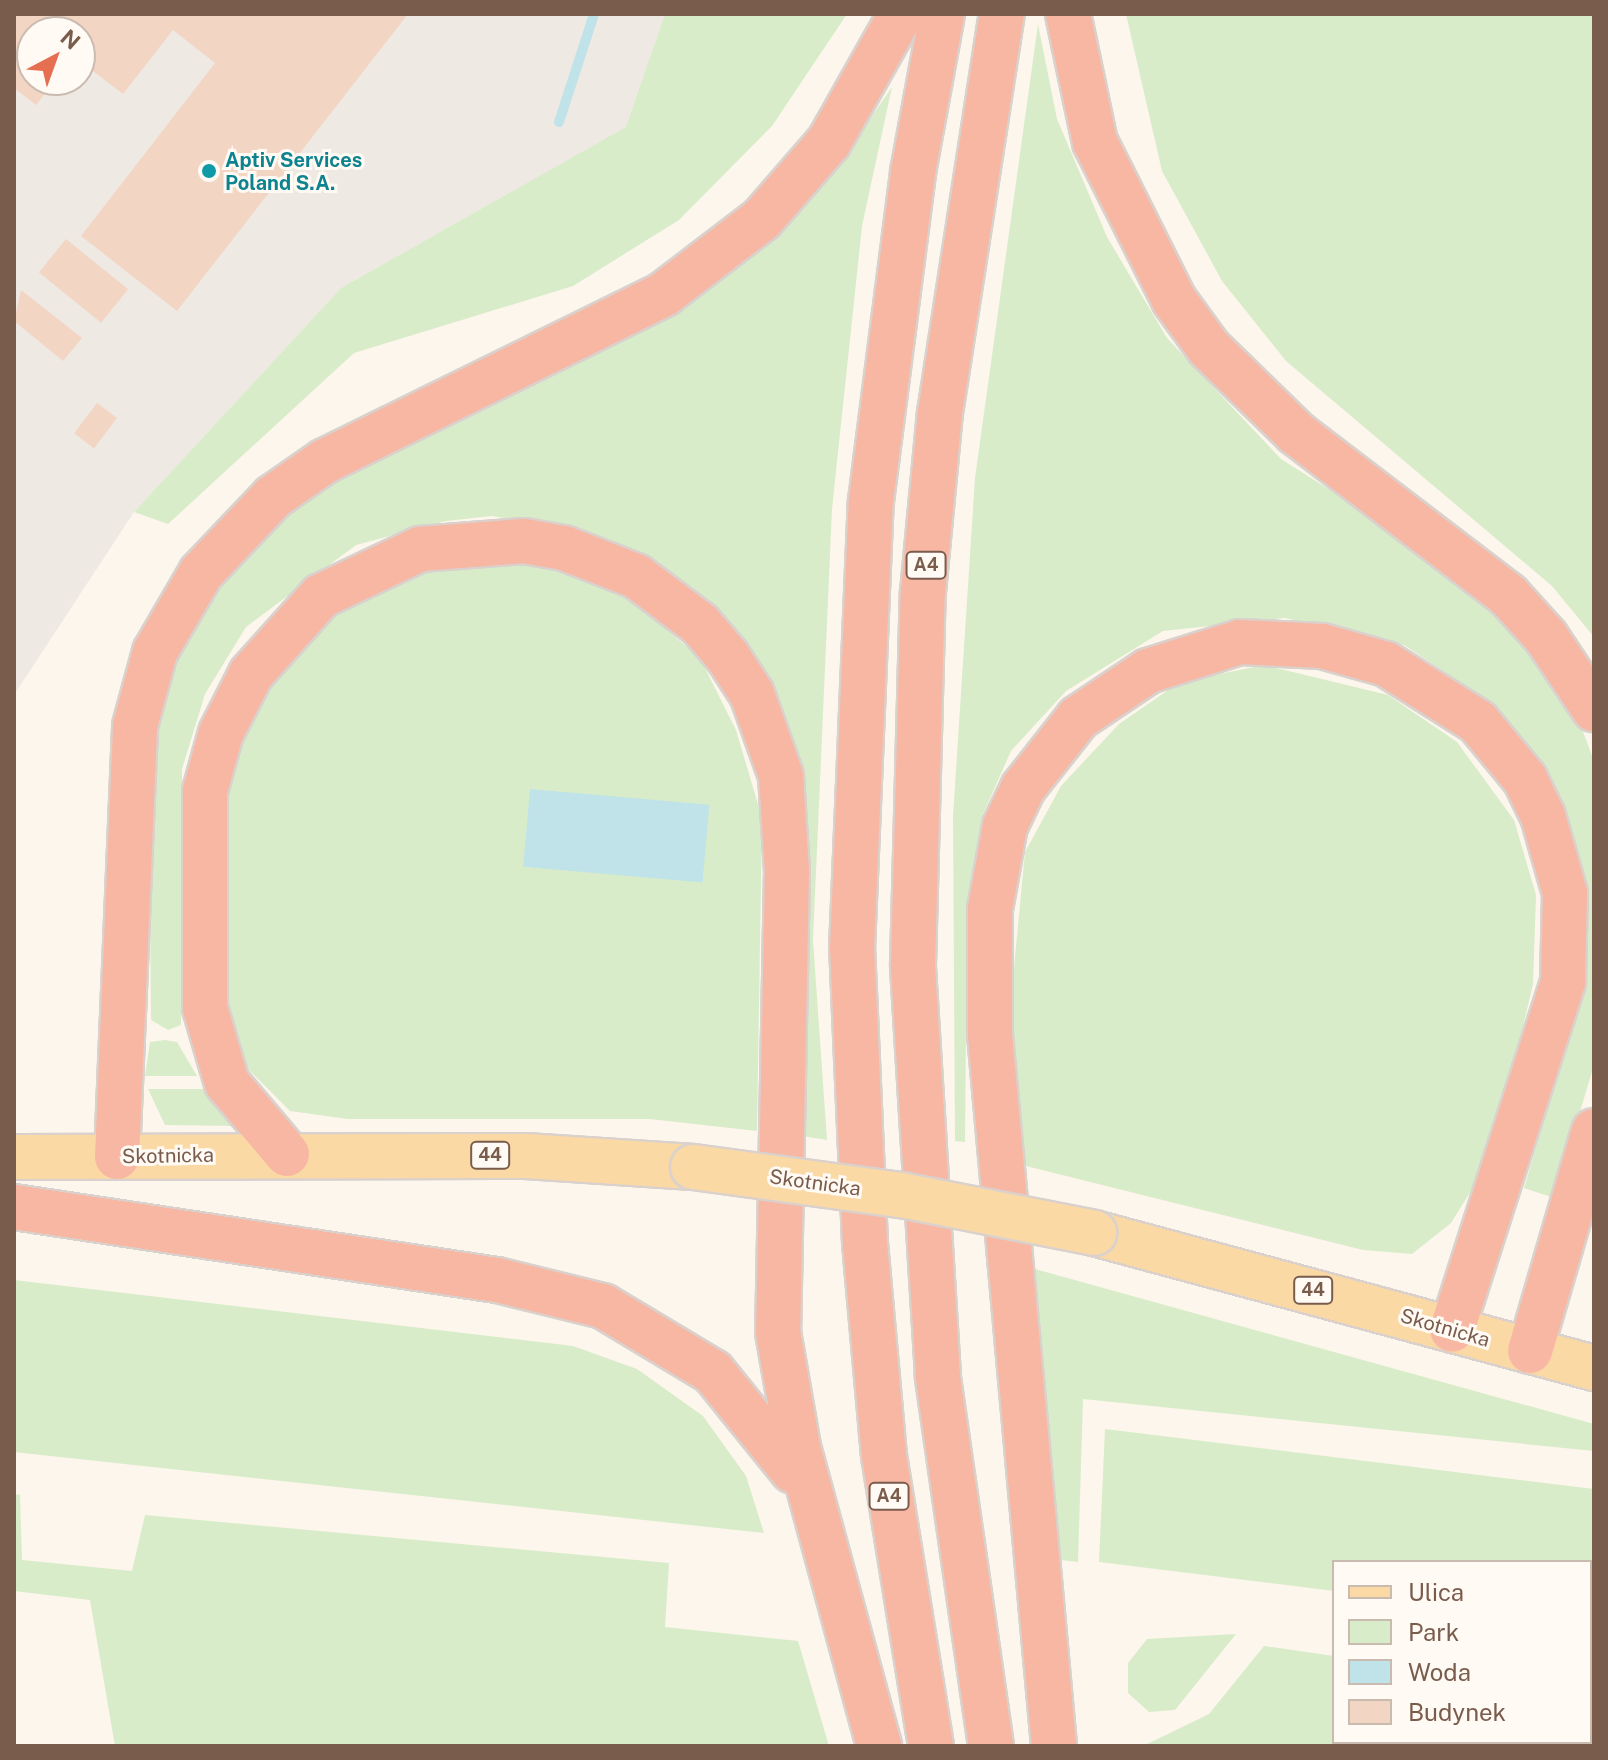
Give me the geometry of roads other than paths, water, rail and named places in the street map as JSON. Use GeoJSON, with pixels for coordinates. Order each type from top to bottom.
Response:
{"type":"FeatureCollection","features":[{"type":"Feature","properties":{"kind":"highway"},"geometry":{"type":"LineString","coordinates":[[117,1157],[135,726],[155,652],[201,573],[273,497],[325,461],[664,294],[762,219],[829,142],[901,14]]}},
{"type":"Feature","properties":{"kind":"highway","name":"A4"},"geometry":{"type":"LineString","coordinates":[[931,1746],[884,1456],[865,1243],[852,949],[871,501],[906,217],[942,14]]}},
{"type":"Feature","properties":{"kind":"highway","name":"A4"},"geometry":{"type":"LineString","coordinates":[[991,1746],[938,1376],[913,965],[915,772],[937,443],[962,236],[1002,14]]}},
{"type":"Feature","properties":{"kind":"highway"},"geometry":{"type":"LineString","coordinates":[[1068,14],[1077,79],[1117,199],[1209,348],[1296,433],[1508,595],[1546,637],[1594,709]]}},
{"type":"Feature","properties":{"kind":"highway"},"geometry":{"type":"LineString","coordinates":[[287,1154],[227,1083],[205,1008],[205,791],[221,733],[251,674],[321,596],[420,549],[524,541],[564,548],[636,576],[700,624],[728,657],[752,694],[781,776],[787,871],[775,1274],[785,1393],[879,1746]]}},
{"type":"Feature","properties":{"kind":"highway"},"geometry":{"type":"LineString","coordinates":[[1054,1746],[990,1034],[990,909],[1005,826],[1023,788],[1078,718],[1148,671],[1240,642],[1322,646],[1386,664],[1478,722],[1525,779],[1543,816],[1565,893],[1563,982],[1452,1330]]}},
{"type":"Feature","properties":{"kind":"highway"},"geometry":{"type":"LineString","coordinates":[[1530,1351],[1594,1131]]}},
{"type":"Feature","properties":{"kind":"highway"},"geometry":{"type":"LineString","coordinates":[[14,1207],[497,1280],[603,1306],[713,1372],[762,1425],[814,1503]]}},
{"type":"Feature","properties":{"kind":"main road","name":"Skotnicka"},"geometry":{"type":"LineString","coordinates":[[14,1157],[287,1154],[526,1156],[693,1167],[901,1195],[1094,1233],[1594,1368]]}},
{"type":"Feature","properties":{"kind":"water"},"geometry":{"type":"Polygon","coordinates":[[[530,789],[709,805],[703,882],[523,867],[530,789]]]}},
{"type":"Feature","properties":{"kind":"waterway"},"geometry":{"type":"LineString","coordinates":[[559,122],[594,14]]}},
{"type":"Feature","properties":{"kind":"place","name":"Aptiv Services Poland S.A."},"geometry":{"type":"Point","coordinates":[209,171]}}]}
